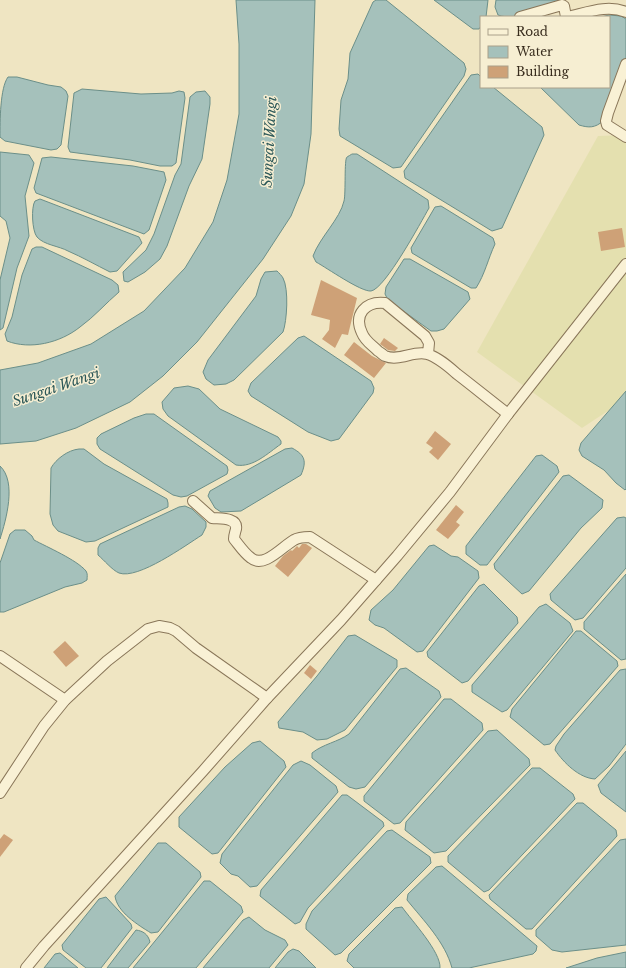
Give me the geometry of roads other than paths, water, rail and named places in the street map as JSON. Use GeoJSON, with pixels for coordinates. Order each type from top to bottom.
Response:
{"type":"FeatureCollection","features":[{"type":"Feature","properties":{"kind":"street"},"geometry":{"type":"LineString","coordinates":[[523,16],[563,3],[567,16]]}},
{"type":"Feature","properties":{"kind":"street"},"geometry":{"type":"LineString","coordinates":[[571,16],[607,8],[618,8],[626,12]]}},
{"type":"Feature","properties":{"kind":"street"},"geometry":{"type":"LineString","coordinates":[[626,64],[606,121],[607,125],[626,137]]}},
{"type":"Feature","properties":{"kind":"street"},"geometry":{"type":"LineString","coordinates":[[26,968],[44,946],[203,771],[267,698],[341,620],[376,580],[450,492],[508,414],[626,264]]}},
{"type":"Feature","properties":{"kind":"street"},"geometry":{"type":"LineString","coordinates":[[428,354],[429,343],[425,336],[385,303],[367,306],[361,312],[359,322],[361,333],[367,342],[385,356],[393,358],[418,353],[428,354],[442,362],[508,414]]}},
{"type":"Feature","properties":{"kind":"street"},"geometry":{"type":"LineString","coordinates":[[193,501],[212,518],[222,518],[235,524],[236,528],[234,539],[251,559],[258,561],[270,558],[295,539],[310,537],[376,580]]}},
{"type":"Feature","properties":{"kind":"street"},"geometry":{"type":"LineString","coordinates":[[0,793],[44,726],[65,700],[107,661],[148,629],[159,626],[176,631],[196,648],[267,698]]}},
{"type":"Feature","properties":{"kind":"street"},"geometry":{"type":"LineString","coordinates":[[0,656],[65,700]]}},
{"type":"Feature","properties":{"kind":"water","name":"Sungai Wangi"},"geometry":{"type":"Polygon","coordinates":[[[236,0],[315,0],[311,134],[304,184],[291,216],[263,259],[197,342],[163,376],[130,402],[76,428],[36,441],[0,444],[0,370],[38,363],[91,344],[144,311],[185,268],[213,222],[227,180],[239,114],[239,44],[236,0]]]}},
{"type":"Feature","properties":{"kind":"water"},"geometry":{"type":"Polygon","coordinates":[[[376,0],[386,0],[464,63],[466,69],[464,76],[401,167],[393,168],[340,136],[341,100],[348,79],[350,53],[373,2],[376,0]]]}},
{"type":"Feature","properties":{"kind":"water"},"geometry":{"type":"Polygon","coordinates":[[[434,0],[488,0],[486,16],[480,16],[480,28],[479,29],[473,29],[434,0]]]}},
{"type":"Feature","properties":{"kind":"water"},"geometry":{"type":"Polygon","coordinates":[[[496,0],[558,0],[557,2],[520,16],[498,15],[495,7],[496,0]]]}},
{"type":"Feature","properties":{"kind":"water"},"geometry":{"type":"Polygon","coordinates":[[[609,15],[621,16],[626,19],[626,58],[603,121],[595,126],[583,126],[579,125],[541,88],[610,88],[610,16],[605,16],[609,15]]]}},
{"type":"Feature","properties":{"kind":"water"},"geometry":{"type":"Polygon","coordinates":[[[478,74],[480,76],[480,88],[494,88],[542,127],[544,135],[502,228],[492,231],[405,178],[404,171],[471,75],[478,74]]]}},
{"type":"Feature","properties":{"kind":"water"},"geometry":{"type":"Polygon","coordinates":[[[8,77],[17,77],[61,87],[66,91],[68,96],[61,145],[57,149],[51,150],[5,141],[0,137],[0,114],[3,89],[8,77]]]}},
{"type":"Feature","properties":{"kind":"water"},"geometry":{"type":"Polygon","coordinates":[[[82,89],[141,94],[172,93],[179,91],[184,92],[185,98],[176,163],[172,166],[160,166],[130,160],[70,152],[68,147],[74,93],[82,89]]]}},
{"type":"Feature","properties":{"kind":"water"},"geometry":{"type":"Polygon","coordinates":[[[205,91],[210,97],[210,104],[202,159],[189,186],[167,246],[160,259],[145,272],[128,282],[124,281],[123,272],[146,250],[154,234],[175,175],[181,164],[190,97],[196,92],[205,91]]]}},
{"type":"Feature","properties":{"kind":"water"},"geometry":{"type":"Polygon","coordinates":[[[0,152],[29,155],[34,163],[25,196],[29,236],[17,268],[3,328],[0,330],[0,280],[10,238],[6,221],[0,216],[0,152]]]}},
{"type":"Feature","properties":{"kind":"water"},"geometry":{"type":"Polygon","coordinates":[[[352,154],[357,154],[428,200],[429,208],[411,240],[385,279],[371,291],[360,288],[344,279],[316,262],[313,256],[320,242],[342,208],[345,197],[346,159],[352,154]]]}},
{"type":"Feature","properties":{"kind":"water"},"geometry":{"type":"Polygon","coordinates":[[[51,157],[133,166],[164,172],[166,180],[149,230],[144,234],[36,193],[34,188],[42,158],[51,157]]]}},
{"type":"Feature","properties":{"kind":"water"},"geometry":{"type":"Polygon","coordinates":[[[40,199],[139,237],[142,243],[117,271],[110,272],[84,258],[48,244],[37,237],[33,225],[33,208],[35,201],[40,199]]]}},
{"type":"Feature","properties":{"kind":"water"},"geometry":{"type":"Polygon","coordinates":[[[441,206],[493,238],[495,244],[476,288],[471,288],[412,253],[411,248],[435,207],[441,206]]]}},
{"type":"Feature","properties":{"kind":"water"},"geometry":{"type":"Polygon","coordinates":[[[42,247],[112,280],[118,285],[119,292],[72,333],[54,341],[35,345],[16,344],[7,341],[5,334],[12,317],[22,275],[32,249],[42,247]]]}},
{"type":"Feature","properties":{"kind":"water"},"geometry":{"type":"Polygon","coordinates":[[[404,259],[410,259],[468,292],[470,299],[444,329],[431,331],[388,300],[385,294],[386,287],[404,259]]]}},
{"type":"Feature","properties":{"kind":"water"},"geometry":{"type":"Polygon","coordinates":[[[277,271],[285,283],[287,297],[283,332],[234,380],[226,384],[214,385],[206,379],[203,372],[208,360],[256,296],[261,279],[265,272],[277,271]]]}},
{"type":"Feature","properties":{"kind":"water"},"geometry":{"type":"Polygon","coordinates":[[[304,336],[371,381],[374,388],[373,393],[339,439],[331,441],[308,432],[251,396],[248,391],[251,383],[298,338],[304,336]]]}},
{"type":"Feature","properties":{"kind":"water"},"geometry":{"type":"Polygon","coordinates":[[[188,386],[199,389],[220,409],[278,437],[281,444],[254,462],[236,465],[168,416],[163,409],[162,402],[174,388],[188,386]]]}},
{"type":"Feature","properties":{"kind":"water"},"geometry":{"type":"Polygon","coordinates":[[[626,391],[625,490],[604,470],[582,456],[579,450],[581,443],[626,391]]]}},
{"type":"Feature","properties":{"kind":"water"},"geometry":{"type":"Polygon","coordinates":[[[146,414],[154,414],[227,466],[227,474],[187,496],[181,497],[173,495],[100,449],[97,444],[97,438],[101,434],[134,418],[146,414]]]}},
{"type":"Feature","properties":{"kind":"water"},"geometry":{"type":"Polygon","coordinates":[[[292,448],[300,453],[304,459],[304,466],[301,475],[241,511],[221,512],[215,508],[208,496],[210,491],[285,449],[292,448]]]}},
{"type":"Feature","properties":{"kind":"water"},"geometry":{"type":"Polygon","coordinates":[[[84,449],[104,464],[167,499],[168,507],[95,541],[86,542],[58,531],[53,525],[50,514],[51,468],[56,461],[63,456],[71,451],[84,449]]]}},
{"type":"Feature","properties":{"kind":"water"},"geometry":{"type":"Polygon","coordinates":[[[542,455],[557,466],[559,472],[487,565],[480,565],[466,554],[466,546],[536,456],[542,455]]]}},
{"type":"Feature","properties":{"kind":"water"},"geometry":{"type":"Polygon","coordinates":[[[0,466],[8,481],[9,501],[0,539],[0,466]]]}},
{"type":"Feature","properties":{"kind":"water"},"geometry":{"type":"Polygon","coordinates":[[[569,475],[603,500],[602,508],[581,528],[529,591],[522,594],[495,569],[494,564],[563,476],[569,475]]]}},
{"type":"Feature","properties":{"kind":"water"},"geometry":{"type":"Polygon","coordinates":[[[185,506],[192,509],[206,522],[206,527],[202,535],[162,560],[149,567],[127,574],[116,572],[98,555],[98,548],[100,544],[179,507],[185,506]]]}},
{"type":"Feature","properties":{"kind":"water"},"geometry":{"type":"Polygon","coordinates":[[[617,518],[626,518],[626,568],[583,618],[575,620],[551,600],[550,594],[617,518]]]}},
{"type":"Feature","properties":{"kind":"water"},"geometry":{"type":"Polygon","coordinates":[[[15,530],[25,530],[34,540],[76,562],[86,571],[87,580],[82,583],[65,587],[4,612],[0,612],[0,563],[10,534],[15,530]]]}},
{"type":"Feature","properties":{"kind":"water"},"geometry":{"type":"Polygon","coordinates":[[[434,545],[451,556],[458,557],[478,571],[479,578],[423,651],[417,652],[384,628],[375,625],[369,620],[371,610],[393,590],[429,546],[434,545]]]}},
{"type":"Feature","properties":{"kind":"water"},"geometry":{"type":"Polygon","coordinates":[[[626,574],[626,659],[621,660],[584,629],[584,622],[626,574]]]}},
{"type":"Feature","properties":{"kind":"water"},"geometry":{"type":"Polygon","coordinates":[[[484,584],[517,617],[518,623],[468,681],[462,683],[428,657],[427,652],[479,586],[484,584]]]}},
{"type":"Feature","properties":{"kind":"water"},"geometry":{"type":"Polygon","coordinates":[[[546,604],[570,623],[573,631],[507,710],[502,712],[472,692],[472,685],[539,607],[546,604]]]}},
{"type":"Feature","properties":{"kind":"water"},"geometry":{"type":"Polygon","coordinates":[[[576,631],[581,631],[617,661],[618,666],[550,744],[544,745],[510,717],[512,709],[576,631]]]}},
{"type":"Feature","properties":{"kind":"water"},"geometry":{"type":"Polygon","coordinates":[[[355,635],[397,660],[397,667],[345,730],[327,739],[317,740],[303,732],[279,728],[278,722],[317,676],[348,636],[355,635]]]}},
{"type":"Feature","properties":{"kind":"water"},"geometry":{"type":"Polygon","coordinates":[[[406,668],[439,691],[441,697],[365,787],[356,789],[349,787],[312,758],[312,753],[321,747],[349,734],[400,669],[406,668]]]}},
{"type":"Feature","properties":{"kind":"water"},"geometry":{"type":"Polygon","coordinates":[[[626,669],[626,744],[609,766],[595,779],[583,776],[572,769],[563,760],[555,750],[556,746],[564,734],[620,670],[626,669]]]}},
{"type":"Feature","properties":{"kind":"water"},"geometry":{"type":"Polygon","coordinates":[[[444,699],[451,699],[482,723],[483,730],[400,823],[394,824],[364,801],[364,796],[444,699]]]}},
{"type":"Feature","properties":{"kind":"water"},"geometry":{"type":"Polygon","coordinates":[[[497,730],[529,759],[530,765],[446,851],[434,853],[405,830],[406,822],[488,731],[497,730]]]}},
{"type":"Feature","properties":{"kind":"water"},"geometry":{"type":"Polygon","coordinates":[[[260,741],[284,761],[286,767],[218,853],[212,854],[179,827],[179,817],[225,767],[252,743],[260,741]]]}},
{"type":"Feature","properties":{"kind":"water"},"geometry":{"type":"Polygon","coordinates":[[[626,751],[626,812],[601,793],[598,785],[626,751]]]}},
{"type":"Feature","properties":{"kind":"water"},"geometry":{"type":"Polygon","coordinates":[[[301,761],[310,765],[336,786],[338,792],[257,886],[250,887],[238,876],[231,874],[220,863],[222,854],[293,765],[301,761]]]}},
{"type":"Feature","properties":{"kind":"water"},"geometry":{"type":"Polygon","coordinates":[[[532,768],[540,768],[573,794],[575,799],[489,890],[484,892],[448,862],[448,856],[532,768]]]}},
{"type":"Feature","properties":{"kind":"water"},"geometry":{"type":"Polygon","coordinates":[[[342,795],[347,795],[383,822],[384,826],[308,908],[300,922],[295,924],[260,896],[261,890],[342,795]]]}},
{"type":"Feature","properties":{"kind":"water"},"geometry":{"type":"Polygon","coordinates":[[[577,803],[583,803],[616,830],[617,836],[532,929],[526,929],[490,899],[489,895],[577,803]]]}},
{"type":"Feature","properties":{"kind":"water"},"geometry":{"type":"Polygon","coordinates":[[[392,830],[430,857],[431,863],[341,953],[335,955],[306,929],[306,924],[312,911],[387,831],[392,830]]]}},
{"type":"Feature","properties":{"kind":"water"},"geometry":{"type":"Polygon","coordinates":[[[626,839],[626,945],[562,952],[552,950],[536,936],[536,930],[620,840],[626,839]]]}},
{"type":"Feature","properties":{"kind":"water"},"geometry":{"type":"Polygon","coordinates":[[[158,843],[166,843],[200,872],[201,877],[158,932],[151,933],[134,922],[124,913],[115,896],[158,843]]]}},
{"type":"Feature","properties":{"kind":"water"},"geometry":{"type":"Polygon","coordinates":[[[442,866],[537,946],[536,951],[533,954],[469,968],[452,968],[449,958],[439,941],[407,900],[408,894],[436,867],[442,866]]]}},
{"type":"Feature","properties":{"kind":"water"},"geometry":{"type":"Polygon","coordinates":[[[204,881],[210,881],[241,906],[243,912],[196,968],[133,968],[204,881]]]}},
{"type":"Feature","properties":{"kind":"water"},"geometry":{"type":"Polygon","coordinates":[[[106,897],[131,924],[132,928],[101,968],[86,968],[63,950],[62,945],[99,899],[106,897]]]}},
{"type":"Feature","properties":{"kind":"water"},"geometry":{"type":"Polygon","coordinates":[[[402,907],[431,945],[439,961],[440,968],[354,968],[347,961],[349,954],[395,908],[402,907]]]}},
{"type":"Feature","properties":{"kind":"water"},"geometry":{"type":"Polygon","coordinates":[[[249,917],[265,930],[285,940],[288,945],[269,968],[203,968],[243,920],[249,917]]]}},
{"type":"Feature","properties":{"kind":"water"},"geometry":{"type":"Polygon","coordinates":[[[136,930],[145,933],[150,942],[128,968],[107,968],[136,930]]]}},
{"type":"Feature","properties":{"kind":"water"},"geometry":{"type":"Polygon","coordinates":[[[293,949],[299,951],[316,968],[275,968],[288,952],[293,949]]]}},
{"type":"Feature","properties":{"kind":"water"},"geometry":{"type":"Polygon","coordinates":[[[626,952],[626,968],[566,968],[597,958],[626,952]]]}},
{"type":"Feature","properties":{"kind":"water"},"geometry":{"type":"Polygon","coordinates":[[[60,953],[78,968],[44,968],[55,954],[60,953]]]}}]}
